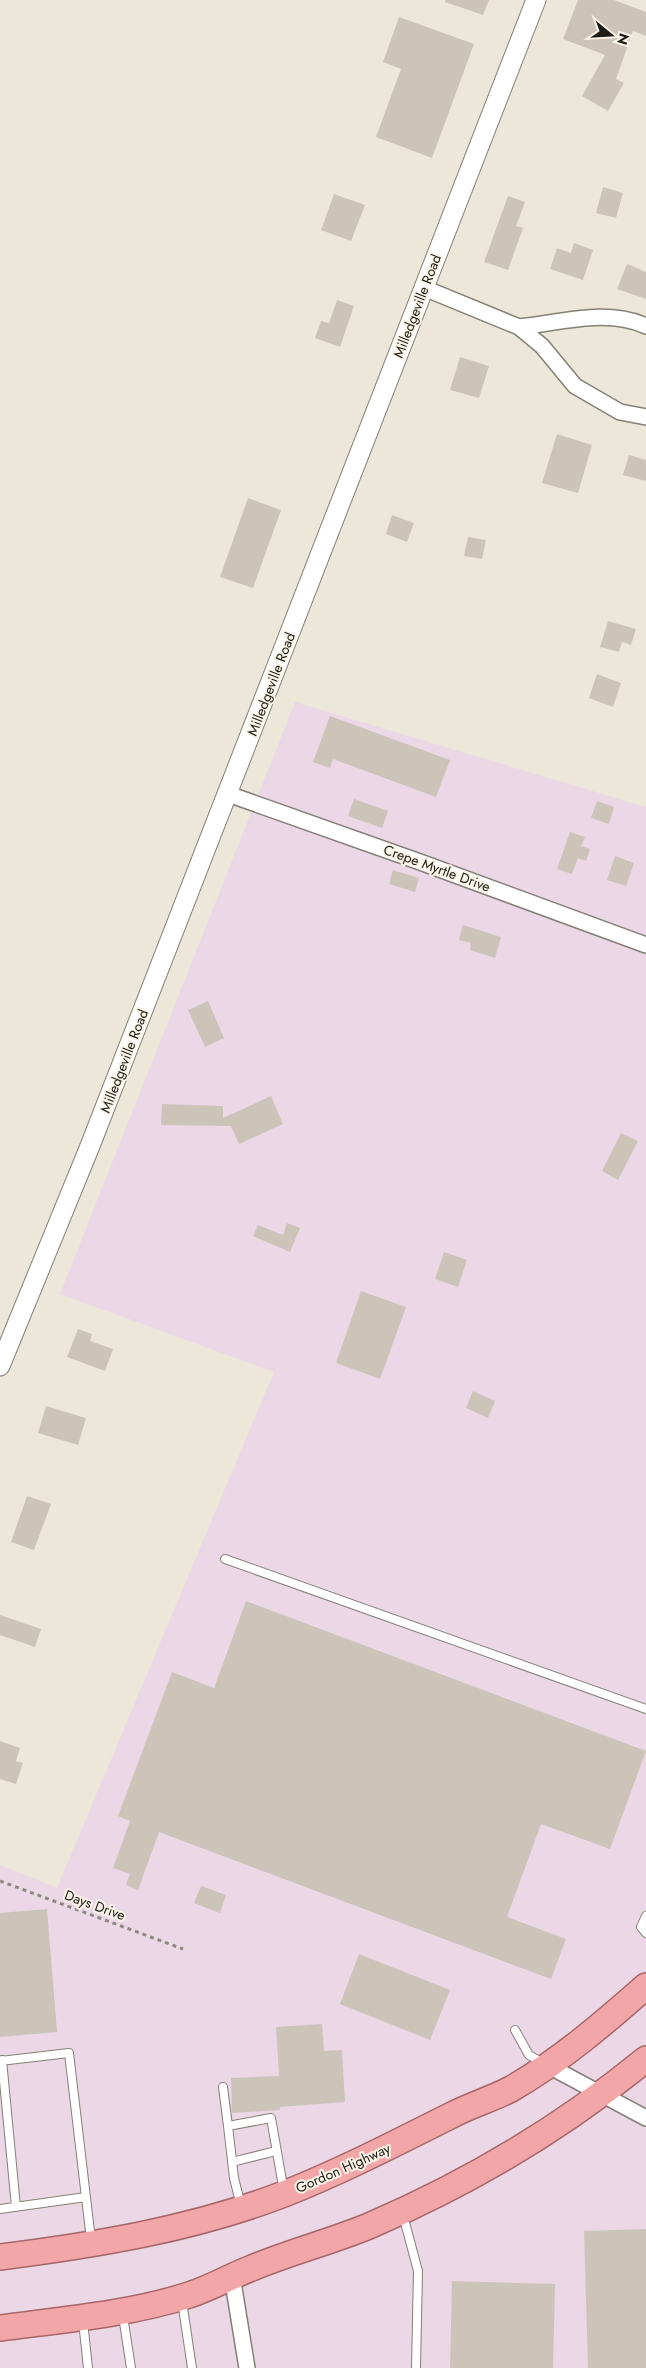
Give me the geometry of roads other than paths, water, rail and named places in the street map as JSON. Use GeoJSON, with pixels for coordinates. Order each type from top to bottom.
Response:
{"type":"FeatureCollection","features":[{"type":"Feature","properties":{"kind":"highway","name":"Gordon Highway"},"geometry":{"type":"LineString","coordinates":[[0,2257],[91,2244],[172,2228],[284,2194],[346,2168],[453,2114],[510,2090],[586,2036],[646,1986]]}},
{"type":"Feature","properties":{"kind":"highway"},"geometry":{"type":"LineString","coordinates":[[0,2328],[82,2317],[182,2297],[232,2276],[368,2226],[477,2174],[530,2143],[601,2094],[646,2059]]}},
{"type":"Feature","properties":{"kind":"street","name":"Milledgeville Road"},"geometry":{"type":"LineString","coordinates":[[0,1366],[90,1146],[536,0]]}},
{"type":"Feature","properties":{"kind":"street"},"geometry":{"type":"LineString","coordinates":[[424,288],[519,327],[542,346],[575,386],[620,412],[646,417]]}},
{"type":"Feature","properties":{"kind":"street"},"geometry":{"type":"LineString","coordinates":[[519,327],[577,318],[603,317],[619,318],[646,326]]}},
{"type":"Feature","properties":{"kind":"street","name":"Crepe Myrtle Drive"},"geometry":{"type":"LineString","coordinates":[[228,794],[646,945]]}},
{"type":"Feature","properties":{"kind":"street"},"geometry":{"type":"LineString","coordinates":[[547,2065],[646,2118]]}},
{"type":"Feature","properties":{"kind":"street"},"geometry":{"type":"LineString","coordinates":[[232,2276],[247,2368]]}},
{"type":"Feature","properties":{"kind":"lane"},"geometry":{"type":"LineString","coordinates":[[225,1559],[646,1709]]}},
{"type":"Feature","properties":{"kind":"lane"},"geometry":{"type":"LineString","coordinates":[[646,1916],[641,1927],[646,1933]]}},
{"type":"Feature","properties":{"kind":"lane"},"geometry":{"type":"LineString","coordinates":[[515,2030],[529,2056],[547,2065]]}},
{"type":"Feature","properties":{"kind":"lane"},"geometry":{"type":"LineString","coordinates":[[16,2207],[1,2061],[69,2053],[91,2244]]}},
{"type":"Feature","properties":{"kind":"lane"},"geometry":{"type":"LineString","coordinates":[[222,2087],[232,2162],[242,2208]]}},
{"type":"Feature","properties":{"kind":"lane"},"geometry":{"type":"LineString","coordinates":[[228,2126],[271,2118],[284,2194]]}},
{"type":"Feature","properties":{"kind":"lane"},"geometry":{"type":"LineString","coordinates":[[232,2162],[276,2151]]}},
{"type":"Feature","properties":{"kind":"lane"},"geometry":{"type":"LineString","coordinates":[[0,2209],[86,2197]]}},
{"type":"Feature","properties":{"kind":"lane"},"geometry":{"type":"LineString","coordinates":[[402,2211],[418,2271],[416,2368]]}},
{"type":"Feature","properties":{"kind":"lane"},"geometry":{"type":"LineString","coordinates":[[182,2297],[192,2368]]}},
{"type":"Feature","properties":{"kind":"lane"},"geometry":{"type":"LineString","coordinates":[[122,2310],[131,2368]]}},
{"type":"Feature","properties":{"kind":"lane"},"geometry":{"type":"LineString","coordinates":[[82,2317],[88,2368]]}}]}
